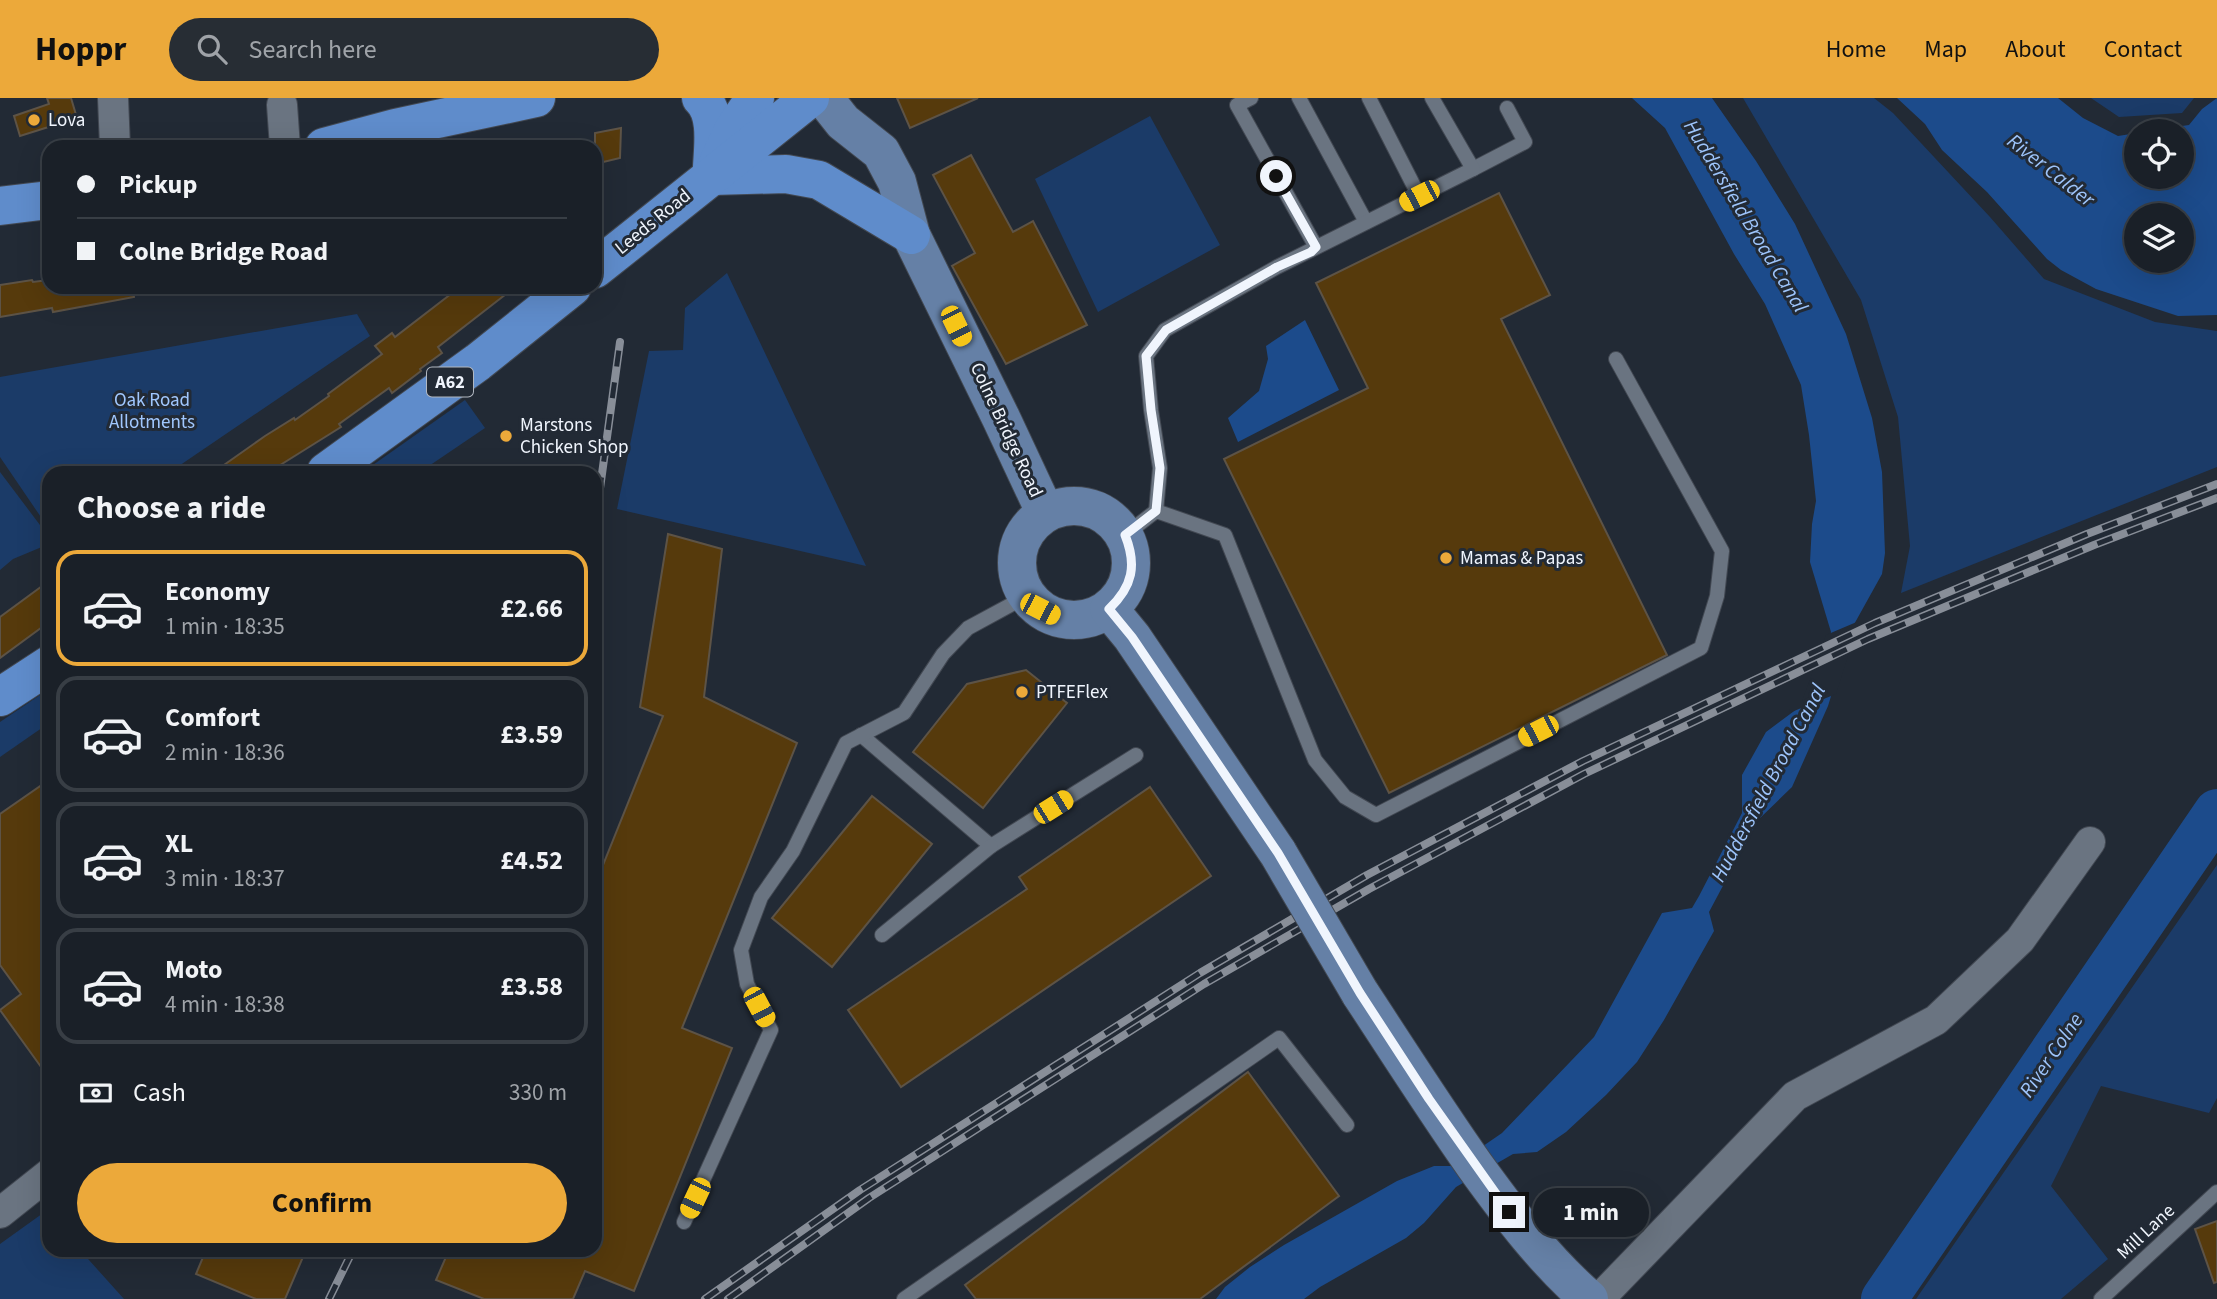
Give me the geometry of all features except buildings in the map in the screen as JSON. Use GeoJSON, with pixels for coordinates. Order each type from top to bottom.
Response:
{"type":"FeatureCollection","features":[{"type":"Feature","properties":{"kind":"main road"},"geometry":{"type":"LineString","coordinates":[[350,140],[536,98]]}},
{"type":"Feature","properties":{"kind":"main road"},"geometry":{"type":"LineString","coordinates":[[701,98],[705,101],[713,133],[712,176],[786,174],[819,180],[911,235]]}},
{"type":"Feature","properties":{"kind":"main road","name":"Leeds Road"},"geometry":{"type":"LineString","coordinates":[[712,176],[735,127],[755,98]]}},
{"type":"Feature","properties":{"kind":"main road","name":"Leeds Road"},"geometry":{"type":"LineString","coordinates":[[602,263],[810,98]]}},
{"type":"Feature","properties":{"kind":"main road","name":"Colne Bridge Road"},"geometry":{"type":"LineString","coordinates":[[834,110],[858,167],[875,194],[911,235],[1045,512]]}},
{"type":"Feature","properties":{"kind":"main road"},"geometry":{"type":"LineString","coordinates":[[0,206],[42,201]]}},
{"type":"Feature","properties":{"kind":"main road","name":"A62"},"geometry":{"type":"LineString","coordinates":[[334,466],[478,362],[563,294]]}},
{"type":"Feature","properties":{"kind":"main road","name":"Colne Bridge Road"},"geometry":{"type":"LineString","coordinates":[[1027,596],[1019,580],[1016,562],[1019,545],[1027,529],[1045,512],[1057,507],[1077,505],[1096,509],[1113,519],[1125,535]]}},
{"type":"Feature","properties":{"kind":"main road"},"geometry":{"type":"LineString","coordinates":[[1027,596],[1040,609],[1065,619],[1093,617],[1109,609],[1121,597],[1129,583],[1131,550],[1125,535]]}},
{"type":"Feature","properties":{"kind":"main road"},"geometry":{"type":"LineString","coordinates":[[1109,609],[1132,637],[1278,853],[1360,993],[1444,1121],[1509,1212],[1564,1278],[1589,1299]]}},
{"type":"Feature","properties":{"kind":"main road"},"geometry":{"type":"LineString","coordinates":[[0,697],[42,670]]}},
{"type":"Feature","properties":{"kind":"street"},"geometry":{"type":"LineString","coordinates":[[113,98],[115,140]]}},
{"type":"Feature","properties":{"kind":"street"},"geometry":{"type":"LineString","coordinates":[[282,106],[284,140]]}},
{"type":"Feature","properties":{"kind":"street"},"geometry":{"type":"LineString","coordinates":[[1599,1299],[1795,1096],[1936,1020],[2020,940],[2090,842]]}},
{"type":"Feature","properties":{"kind":"street"},"geometry":{"type":"LineString","coordinates":[[0,1213],[42,1180]]}},
{"type":"Feature","properties":{"kind":"lane"},"geometry":{"type":"LineString","coordinates":[[1251,98],[1237,105],[1316,247]]}},
{"type":"Feature","properties":{"kind":"lane"},"geometry":{"type":"LineString","coordinates":[[1299,98],[1366,222]]}},
{"type":"Feature","properties":{"kind":"lane"},"geometry":{"type":"LineString","coordinates":[[1369,98],[1419,196]]}},
{"type":"Feature","properties":{"kind":"lane"},"geometry":{"type":"LineString","coordinates":[[1432,98],[1473,169]]}},
{"type":"Feature","properties":{"kind":"lane"},"geometry":{"type":"LineString","coordinates":[[1125,535],[1156,511],[1160,468],[1146,356],[1166,330],[1277,267],[1525,142],[1507,108]]}},
{"type":"Feature","properties":{"kind":"lane"},"geometry":{"type":"LineString","coordinates":[[1156,511],[1225,535],[1315,760],[1345,797],[1376,815],[1701,648],[1717,596],[1722,551],[1616,359]]}},
{"type":"Feature","properties":{"kind":"lane"},"geometry":{"type":"LineString","coordinates":[[684,1222],[771,1030],[747,984],[741,950],[761,897],[793,851],[846,743],[904,713],[943,654],[968,628],[1027,596]]}},
{"type":"Feature","properties":{"kind":"lane"},"geometry":{"type":"LineString","coordinates":[[861,735],[991,846]]}},
{"type":"Feature","properties":{"kind":"lane"},"geometry":{"type":"LineString","coordinates":[[882,935],[991,846],[1136,755]]}},
{"type":"Feature","properties":{"kind":"lane"},"geometry":{"type":"LineString","coordinates":[[904,1299],[1279,1038],[1347,1125]]}},
{"type":"Feature","properties":{"kind":"lane","name":"Mill Lane"},"geometry":{"type":"LineString","coordinates":[[2101,1299],[2217,1192]]}},
{"type":"Feature","properties":{"kind":"green space"},"geometry":{"type":"Polygon","coordinates":[[[1743,98],[1874,98],[1893,113],[2044,279],[2155,322],[2217,331],[2217,467],[1901,593],[1910,546],[1898,417],[1861,300],[1743,98]]]}},
{"type":"Feature","properties":{"kind":"green space"},"geometry":{"type":"Polygon","coordinates":[[[2091,98],[2194,98],[2182,113],[2119,117],[2091,98]]]}},
{"type":"Feature","properties":{"kind":"green space"},"geometry":{"type":"Polygon","coordinates":[[[1150,116],[1220,245],[1098,312],[1035,179],[1150,116]]]}},
{"type":"Feature","properties":{"kind":"green space"},"geometry":{"type":"Polygon","coordinates":[[[727,273],[866,566],[617,509],[649,351],[683,350],[685,308],[727,273]]]}},
{"type":"Feature","properties":{"kind":"green space","name":"Oak Road Allotments"},"geometry":{"type":"Polygon","coordinates":[[[357,314],[370,336],[179,466],[42,466],[42,519],[0,457],[0,377],[357,314]]]}},
{"type":"Feature","properties":{"kind":"green space"},"geometry":{"type":"Polygon","coordinates":[[[465,400],[485,428],[429,466],[372,466],[465,400]]]}},
{"type":"Feature","properties":{"kind":"green space"},"geometry":{"type":"Polygon","coordinates":[[[0,472],[42,528],[42,547],[13,559],[0,570],[0,472]]]}},
{"type":"Feature","properties":{"kind":"green space"},"geometry":{"type":"Polygon","coordinates":[[[42,694],[42,728],[0,757],[0,722],[42,694]]]}},
{"type":"Feature","properties":{"kind":"green space"},"geometry":{"type":"Polygon","coordinates":[[[2217,865],[2217,1098],[2209,1113],[2101,1086],[2051,1186],[2108,1259],[2061,1299],[1916,1299],[2217,865]]]}},
{"type":"Feature","properties":{"kind":"green space"},"geometry":{"type":"Polygon","coordinates":[[[42,1214],[42,1257],[86,1257],[124,1299],[0,1299],[0,1244],[42,1214]]]}},
{"type":"Feature","properties":{"kind":"water","name":"Huddersfield Broad Canal"},"geometry":{"type":"Polygon","coordinates":[[[1632,98],[1712,98],[1795,224],[1846,334],[1872,418],[1882,472],[1885,553],[1882,574],[1852,628],[1828,706],[1792,787],[1758,820],[1709,912],[1714,931],[1637,1062],[1566,1132],[1537,1152],[1513,1154],[1456,1187],[1424,1223],[1406,1238],[1304,1299],[1216,1299],[1225,1287],[1250,1267],[1284,1245],[1397,1181],[1434,1166],[1454,1166],[1502,1133],[1594,1037],[1662,913],[1692,908],[1742,813],[1742,775],[1766,732],[1805,703],[1831,632],[1810,562],[1816,501],[1801,385],[1765,304],[1734,254],[1665,128],[1632,98]]]}},
{"type":"Feature","properties":{"kind":"water","name":"River Calder"},"geometry":{"type":"Polygon","coordinates":[[[1897,98],[2058,98],[2083,118],[2118,136],[2124,135],[2124,189],[2194,189],[2194,119],[2217,98],[2217,315],[2178,316],[2096,289],[2061,270],[2047,259],[1987,192],[1942,150],[1925,124],[1897,98]]]}},
{"type":"Feature","properties":{"kind":"water"},"geometry":{"type":"Polygon","coordinates":[[[1305,320],[1339,390],[1238,442],[1228,418],[1259,391],[1268,359],[1266,346],[1305,320]]]}},
{"type":"Feature","properties":{"kind":"pier"},"geometry":{"type":"Polygon","coordinates":[[[1859,621],[1836,694],[1789,713],[1790,709],[1802,701],[1826,635],[1859,621]]]}},
{"type":"Feature","properties":{"kind":"waterway","name":"River Colne"},"geometry":{"type":"LineString","coordinates":[[1884,1299],[2217,812]]}},
{"type":"Feature","properties":{"kind":"railway"},"geometry":{"type":"LineString","coordinates":[[602,474],[620,342]]}},
{"type":"Feature","properties":{"kind":"railway"},"geometry":{"type":"LineString","coordinates":[[705,1299],[860,1190],[1200,973],[1367,875],[1583,761],[1875,623],[2087,534],[2217,484]]}},
{"type":"Feature","properties":{"kind":"railway"},"geometry":{"type":"LineString","coordinates":[[728,1299],[869,1198],[1204,984],[1369,889],[1584,774],[1868,639],[2094,545],[2217,498]]}},
{"type":"Feature","properties":{"kind":"railway"},"geometry":{"type":"LineString","coordinates":[[329,1299],[350,1257]]}},
{"type":"Feature","properties":{"kind":"place","name":"Lova"},"geometry":{"type":"Point","coordinates":[34,120]}},
{"type":"Feature","properties":{"kind":"place","name":"Marstons Chicken Shop"},"geometry":{"type":"Point","coordinates":[506,436]}},
{"type":"Feature","properties":{"kind":"place","name":"Mamas & Papas"},"geometry":{"type":"Point","coordinates":[1446,558]}},
{"type":"Feature","properties":{"kind":"place","name":"PTFEFlex"},"geometry":{"type":"Point","coordinates":[1022,692]}},
{"type":"Feature","properties":{"kind":"route"},"geometry":{"type":"LineString","coordinates":[[1276,176],[1316,247],[1166,330],[1146,356],[1160,468],[1156,511],[1125,535],[1131,550],[1129,583],[1121,597],[1109,609],[1132,637],[1278,853],[1360,993],[1444,1121],[1509,1212]]}}]}
